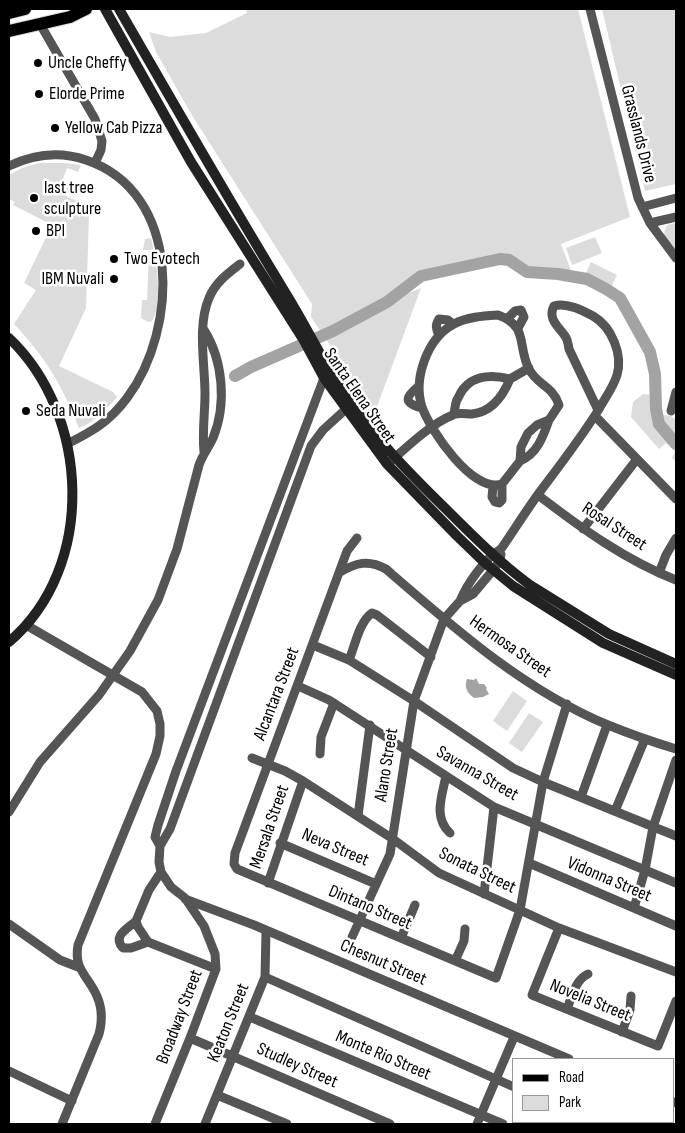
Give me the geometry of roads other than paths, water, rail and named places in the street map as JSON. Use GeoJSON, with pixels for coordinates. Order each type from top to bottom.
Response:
{"type":"FeatureCollection","features":[{"type":"Feature","properties":{"kind":"main road"},"geometry":{"type":"LineString","coordinates":[[9,13],[25,9]]}},
{"type":"Feature","properties":{"kind":"main road"},"geometry":{"type":"LineString","coordinates":[[11,28],[70,9]]}},
{"type":"Feature","properties":{"kind":"main road"},"geometry":{"type":"LineString","coordinates":[[11,28],[70,17],[86,9]]}},
{"type":"Feature","properties":{"kind":"street","name":"Santa Elena Street"},"geometry":{"type":"LineString","coordinates":[[106,9],[191,162],[309,344],[391,461],[498,554],[530,585],[609,634],[676,664]]}},
{"type":"Feature","properties":{"kind":"street","name":"Santa Elena Street"},"geometry":{"type":"LineString","coordinates":[[119,9],[299,315],[324,378],[346,409],[391,461],[490,566],[528,596],[603,643],[676,676]]}},
{"type":"Feature","properties":{"kind":"street","name":"Grasslands Drive"},"geometry":{"type":"LineString","coordinates":[[590,9],[634,187],[650,224],[676,258]]}},
{"type":"Feature","properties":{"kind":"street"},"geometry":{"type":"LineString","coordinates":[[40,24],[95,119],[102,142],[101,150],[94,163]]}},
{"type":"Feature","properties":{"kind":"street"},"geometry":{"type":"LineString","coordinates":[[9,166],[32,157],[50,154],[77,157],[107,169],[129,186],[138,196],[147,212],[159,248],[162,263],[163,295],[153,348],[142,373],[128,397],[113,415],[96,430],[67,444]]}},
{"type":"Feature","properties":{"kind":"street"},"geometry":{"type":"LineString","coordinates":[[191,162],[204,156]]}},
{"type":"Feature","properties":{"kind":"street"},"geometry":{"type":"LineString","coordinates":[[642,206],[676,198]]}},
{"type":"Feature","properties":{"kind":"street"},"geometry":{"type":"LineString","coordinates":[[650,224],[676,217]]}},
{"type":"Feature","properties":{"kind":"street"},"geometry":{"type":"LineString","coordinates":[[9,812],[40,762],[113,675],[141,631],[167,578],[204,452],[205,393],[202,338],[208,299],[218,281],[240,264]]}},
{"type":"Feature","properties":{"kind":"street"},"geometry":{"type":"LineString","coordinates":[[596,413],[610,392],[617,375],[619,359],[614,343],[607,329],[596,318],[581,309],[564,305],[554,306],[552,310],[553,322],[567,340],[596,413],[676,499]]}},
{"type":"Feature","properties":{"kind":"street"},"geometry":{"type":"LineString","coordinates":[[508,318],[515,311],[521,310],[524,317],[518,328]]}},
{"type":"Feature","properties":{"kind":"street"},"geometry":{"type":"LineString","coordinates":[[498,315],[508,318],[518,328],[529,368],[535,378],[552,391],[559,405],[549,420],[541,441],[534,452],[520,461],[498,485],[479,481],[459,464],[444,446],[422,408],[419,386],[426,358],[432,344],[439,335],[453,324],[468,318],[482,316],[498,315]]}},
{"type":"Feature","properties":{"kind":"street"},"geometry":{"type":"LineString","coordinates":[[439,335],[436,330],[436,323],[439,319],[448,320],[453,324]]}},
{"type":"Feature","properties":{"kind":"street"},"geometry":{"type":"LineString","coordinates":[[204,330],[218,363],[221,387],[218,424],[213,439],[204,452]]}},
{"type":"Feature","properties":{"kind":"street"},"geometry":{"type":"LineString","coordinates":[[9,338],[22,352],[42,383],[58,416],[67,444],[72,490],[70,528],[63,557],[51,587],[26,625],[9,642]]}},
{"type":"Feature","properties":{"kind":"street"},"geometry":{"type":"LineString","coordinates":[[391,461],[433,427],[454,414],[477,413],[490,409],[502,395],[510,379],[529,368]]}},
{"type":"Feature","properties":{"kind":"street"},"geometry":{"type":"LineString","coordinates":[[454,414],[457,398],[466,386],[477,378],[495,375],[510,379]]}},
{"type":"Feature","properties":{"kind":"street"},"geometry":{"type":"LineString","coordinates":[[160,846],[156,837],[158,825],[176,771],[224,648],[324,378]]}},
{"type":"Feature","properties":{"kind":"street"},"geometry":{"type":"LineString","coordinates":[[671,411],[676,392]]}},
{"type":"Feature","properties":{"kind":"street"},"geometry":{"type":"LineString","coordinates":[[148,942],[131,948],[123,948],[118,941],[119,937],[136,920],[149,890],[161,872],[159,862],[160,846],[170,829],[311,446],[323,430],[346,409]]}},
{"type":"Feature","properties":{"kind":"street","name":"Alano Street"},"geometry":{"type":"LineString","coordinates":[[352,937],[390,854],[414,701],[444,619],[460,601],[466,587],[490,566],[596,413]]}},
{"type":"Feature","properties":{"kind":"street"},"geometry":{"type":"LineString","coordinates":[[520,461],[521,447],[528,433],[537,425],[549,420]]}},
{"type":"Feature","properties":{"kind":"street"},"geometry":{"type":"LineString","coordinates":[[583,529],[637,459]]}},
{"type":"Feature","properties":{"kind":"street","name":"Rosal Street"},"geometry":{"type":"LineString","coordinates":[[538,495],[583,529],[622,554],[659,574],[676,580]]}},
{"type":"Feature","properties":{"kind":"street","name":"Alcantara Street"},"geometry":{"type":"LineString","coordinates":[[234,864],[235,853],[347,551],[357,538]]}},
{"type":"Feature","properties":{"kind":"street"},"geometry":{"type":"LineString","coordinates":[[659,574],[666,555],[676,538]]}},
{"type":"Feature","properties":{"kind":"street","name":"Hermosa Street"},"geometry":{"type":"LineString","coordinates":[[340,572],[358,563],[378,564],[488,654],[566,704],[607,725],[676,749]]}},
{"type":"Feature","properties":{"kind":"street"},"geometry":{"type":"LineString","coordinates":[[349,660],[364,623],[372,613],[378,615],[431,657]]}},
{"type":"Feature","properties":{"kind":"street"},"geometry":{"type":"LineString","coordinates":[[26,625],[142,692],[157,711],[160,724],[160,736],[156,754],[82,932],[77,952],[78,967],[95,992],[101,1006],[102,1022],[100,1034],[62,1124]]}},
{"type":"Feature","properties":{"kind":"street"},"geometry":{"type":"LineString","coordinates":[[313,645],[349,660],[414,701],[512,768],[676,836]]}},
{"type":"Feature","properties":{"kind":"street"},"geometry":{"type":"LineString","coordinates":[[224,648],[236,653]]}},
{"type":"Feature","properties":{"kind":"street","name":"Savanna Street"},"geometry":{"type":"LineString","coordinates":[[298,686],[334,703],[370,725],[405,750],[494,807],[676,883]]}},
{"type":"Feature","properties":{"kind":"street"},"geometry":{"type":"LineString","coordinates":[[320,754],[321,737],[334,703]]}},
{"type":"Feature","properties":{"kind":"street"},"geometry":{"type":"LineString","coordinates":[[520,910],[543,782],[566,704]]}},
{"type":"Feature","properties":{"kind":"street"},"geometry":{"type":"LineString","coordinates":[[358,816],[370,725]]}},
{"type":"Feature","properties":{"kind":"street"},"geometry":{"type":"LineString","coordinates":[[580,797],[607,725]]}},
{"type":"Feature","properties":{"kind":"street"},"geometry":{"type":"LineString","coordinates":[[615,811],[645,739]]}},
{"type":"Feature","properties":{"kind":"street","name":"Sonata Street"},"geometry":{"type":"LineString","coordinates":[[252,758],[285,771],[303,781],[392,838],[439,873],[559,928],[676,972]]}},
{"type":"Feature","properties":{"kind":"street"},"geometry":{"type":"LineString","coordinates":[[634,908],[645,870],[652,827],[676,760]]}},
{"type":"Feature","properties":{"kind":"street"},"geometry":{"type":"LineString","coordinates":[[446,776],[439,813],[443,826],[450,833]]}},
{"type":"Feature","properties":{"kind":"street","name":"Mersala Street"},"geometry":{"type":"LineString","coordinates":[[268,882],[303,781]]}},
{"type":"Feature","properties":{"kind":"street"},"geometry":{"type":"LineString","coordinates":[[484,894],[494,807]]}},
{"type":"Feature","properties":{"kind":"street","name":"Neva Street"},"geometry":{"type":"LineString","coordinates":[[280,843],[376,884]]}},
{"type":"Feature","properties":{"kind":"street","name":"Vidonna Street"},"geometry":{"type":"LineString","coordinates":[[529,863],[676,926]]}},
{"type":"Feature","properties":{"kind":"street","name":"Dintano Street"},"geometry":{"type":"LineString","coordinates":[[234,864],[242,873],[268,882],[496,978],[520,910]]}},
{"type":"Feature","properties":{"kind":"street","name":"Broadway Street"},"geometry":{"type":"LineString","coordinates":[[155,1124],[216,969],[209,936],[204,926],[184,898],[171,888],[161,872]]}},
{"type":"Feature","properties":{"kind":"street","name":"Chesnut Street"},"geometry":{"type":"LineString","coordinates":[[184,898],[566,1058]]}},
{"type":"Feature","properties":{"kind":"street"},"geometry":{"type":"LineString","coordinates":[[401,938],[415,905]]}},
{"type":"Feature","properties":{"kind":"street"},"geometry":{"type":"LineString","coordinates":[[136,920],[138,927],[148,942],[216,969]]}},
{"type":"Feature","properties":{"kind":"street"},"geometry":{"type":"LineString","coordinates":[[9,924],[60,960],[78,967]]}},
{"type":"Feature","properties":{"kind":"street","name":"Novelia Street"},"geometry":{"type":"LineString","coordinates":[[559,928],[532,995],[658,1046],[676,1001]]}},
{"type":"Feature","properties":{"kind":"street"},"geometry":{"type":"LineString","coordinates":[[455,961],[464,941],[465,929]]}},
{"type":"Feature","properties":{"kind":"street","name":"Keaton Street"},"geometry":{"type":"LineString","coordinates":[[205,1124],[265,977],[266,931]]}},
{"type":"Feature","properties":{"kind":"street"},"geometry":{"type":"LineString","coordinates":[[566,1009],[578,982],[588,974]]}},
{"type":"Feature","properties":{"kind":"street"},"geometry":{"type":"LineString","coordinates":[[265,977],[512,1086]]}},
{"type":"Feature","properties":{"kind":"street"},"geometry":{"type":"LineString","coordinates":[[622,1032],[630,1010],[632,996]]}},
{"type":"Feature","properties":{"kind":"street","name":"Monte Rio Street"},"geometry":{"type":"LineString","coordinates":[[250,1017],[503,1124]]}},
{"type":"Feature","properties":{"kind":"street"},"geometry":{"type":"LineString","coordinates":[[476,1124],[514,1037]]}},
{"type":"Feature","properties":{"kind":"street","name":"Studley Street"},"geometry":{"type":"LineString","coordinates":[[190,1038],[390,1124]]}},
{"type":"Feature","properties":{"kind":"street"},"geometry":{"type":"LineString","coordinates":[[9,1071],[72,1101]]}},
{"type":"Feature","properties":{"kind":"street"},"geometry":{"type":"LineString","coordinates":[[217,1095],[287,1124]]}},
{"type":"Feature","properties":{"kind":"waterway"},"geometry":{"type":"LineString","coordinates":[[235,376],[251,367],[333,331],[387,302],[421,276],[500,259],[509,260],[527,272],[558,274],[587,279],[620,298],[650,352],[655,374],[656,409],[659,424],[676,444]]}},
{"type":"Feature","properties":{"kind":"place","name":"Uncle Cheffy"},"geometry":{"type":"Point","coordinates":[38,63]}},
{"type":"Feature","properties":{"kind":"place","name":"Elorde Prime"},"geometry":{"type":"Point","coordinates":[39,94]}},
{"type":"Feature","properties":{"kind":"place","name":"Yellow Cab Pizza"},"geometry":{"type":"Point","coordinates":[55,128]}},
{"type":"Feature","properties":{"kind":"place","name":"last tree sculpture"},"geometry":{"type":"Point","coordinates":[34,198]}},
{"type":"Feature","properties":{"kind":"place","name":"BPI"},"geometry":{"type":"Point","coordinates":[36,231]}},
{"type":"Feature","properties":{"kind":"place","name":"Two Evotech"},"geometry":{"type":"Point","coordinates":[114,259]}},
{"type":"Feature","properties":{"kind":"place","name":"IBM Nuvali"},"geometry":{"type":"Point","coordinates":[114,279]}},
{"type":"Feature","properties":{"kind":"place","name":"Seda Nuvali"},"geometry":{"type":"Point","coordinates":[26,411]}}]}
